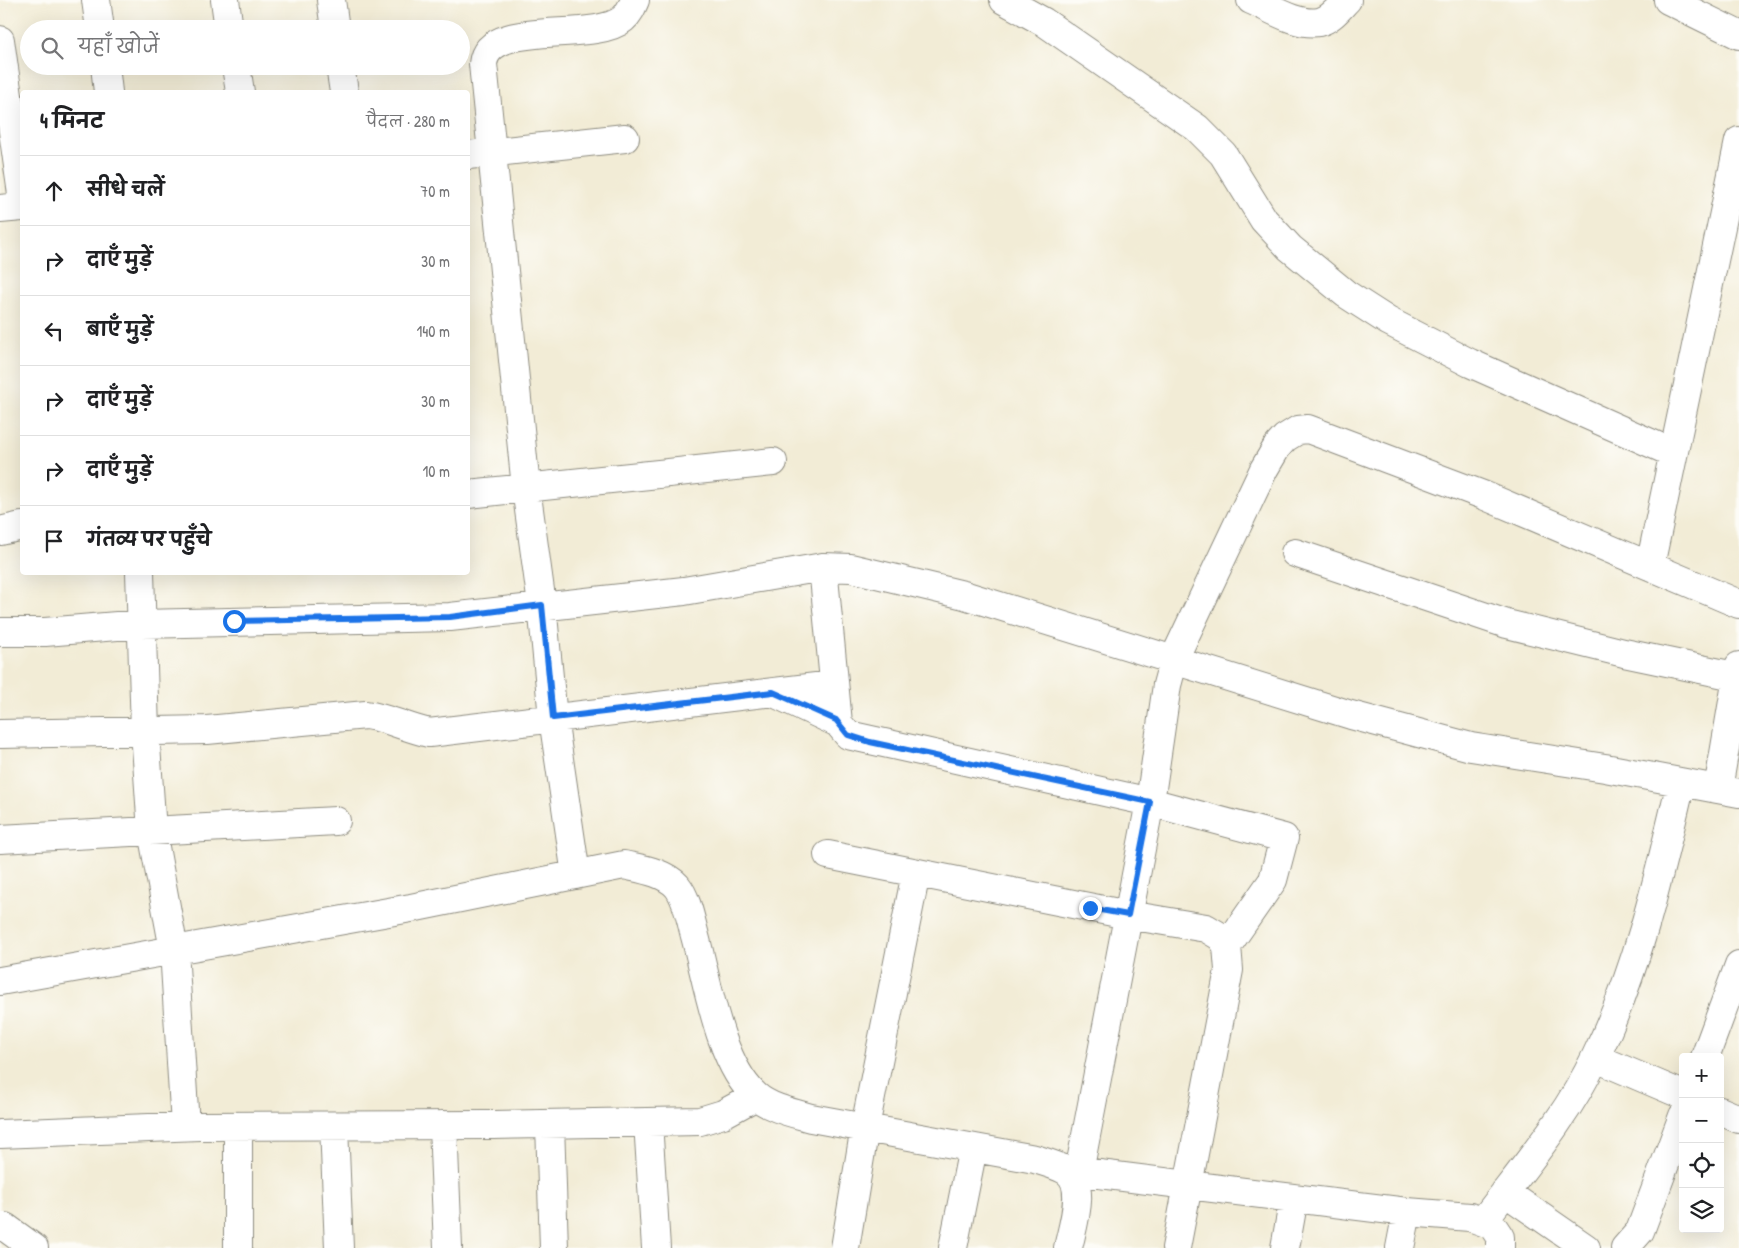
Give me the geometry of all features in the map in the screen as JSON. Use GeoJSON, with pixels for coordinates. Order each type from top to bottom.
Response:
{"type":"FeatureCollection","features":[{"type":"Feature","properties":{"kind":"street"},"geometry":{"type":"LineString","coordinates":[[96,0],[99,20]]}},
{"type":"Feature","properties":{"kind":"street"},"geometry":{"type":"LineString","coordinates":[[224,0],[227,20]]}},
{"type":"Feature","properties":{"kind":"street"},"geometry":{"type":"LineString","coordinates":[[331,0],[334,20]]}},
{"type":"Feature","properties":{"kind":"street"},"geometry":{"type":"LineString","coordinates":[[576,875],[553,718],[542,605],[480,154],[483,57],[491,46],[502,40],[605,27],[617,23],[627,15],[635,0]]}},
{"type":"Feature","properties":{"kind":"street"},"geometry":{"type":"LineString","coordinates":[[1004,0],[1044,22],[1197,128],[1223,154],[1264,220],[1290,248],[1346,294],[1388,321],[1470,364],[1673,453]]}},
{"type":"Feature","properties":{"kind":"street"},"geometry":{"type":"LineString","coordinates":[[1251,0],[1294,19],[1320,22],[1332,15],[1347,0]]}},
{"type":"Feature","properties":{"kind":"street"},"geometry":{"type":"LineString","coordinates":[[1668,0],[1739,35]]}},
{"type":"Feature","properties":{"kind":"street"},"geometry":{"type":"LineString","coordinates":[[0,40],[20,180]]}},
{"type":"Feature","properties":{"kind":"street"},"geometry":{"type":"LineString","coordinates":[[106,75],[108,90]]}},
{"type":"Feature","properties":{"kind":"street"},"geometry":{"type":"LineString","coordinates":[[237,75],[240,90]]}},
{"type":"Feature","properties":{"kind":"street"},"geometry":{"type":"LineString","coordinates":[[341,75],[344,90]]}},
{"type":"Feature","properties":{"kind":"street"},"geometry":{"type":"LineString","coordinates":[[480,154],[625,138]]}},
{"type":"Feature","properties":{"kind":"street"},"geometry":{"type":"LineString","coordinates":[[1650,566],[1739,141]]}},
{"type":"Feature","properties":{"kind":"street"},"geometry":{"type":"LineString","coordinates":[[0,209],[20,207]]}},
{"type":"Feature","properties":{"kind":"street"},"geometry":{"type":"LineString","coordinates":[[1068,1248],[1078,1204],[1073,1171],[1128,915],[1150,802],[1167,684],[1174,658],[1264,468],[1285,438],[1298,430],[1308,429],[1350,443],[1483,495],[1739,604]]}},
{"type":"Feature","properties":{"kind":"street"},"geometry":{"type":"LineString","coordinates":[[470,494],[773,462]]}},
{"type":"Feature","properties":{"kind":"street"},"geometry":{"type":"LineString","coordinates":[[0,531],[20,526]]}},
{"type":"Feature","properties":{"kind":"street"},"geometry":{"type":"LineString","coordinates":[[0,632],[45,632],[141,624],[450,617],[542,605],[684,591],[823,567],[851,568],[964,595],[1174,658],[1351,715],[1472,747],[1729,791],[1738,673],[1624,653],[1507,624],[1295,553]]}},
{"type":"Feature","properties":{"kind":"street"},"geometry":{"type":"LineString","coordinates":[[823,567],[838,723]]}},
{"type":"Feature","properties":{"kind":"street"},"geometry":{"type":"LineString","coordinates":[[140,575],[145,731],[152,831],[174,950],[184,1126]]}},
{"type":"Feature","properties":{"kind":"street"},"geometry":{"type":"LineString","coordinates":[[0,734],[207,730],[366,715],[385,718],[411,729],[429,733],[833,685]]}},
{"type":"Feature","properties":{"kind":"street"},"geometry":{"type":"LineString","coordinates":[[773,692],[838,723],[848,735],[870,742],[1150,802],[1284,838],[1273,880],[1227,946]]}},
{"type":"Feature","properties":{"kind":"street"},"geometry":{"type":"LineString","coordinates":[[1483,1221],[1542,1145],[1574,1097],[1596,1058],[1614,1016],[1652,906],[1681,782]]}},
{"type":"Feature","properties":{"kind":"street"},"geometry":{"type":"LineString","coordinates":[[0,839],[336,821]]}},
{"type":"Feature","properties":{"kind":"street"},"geometry":{"type":"LineString","coordinates":[[828,856],[1128,915],[1206,928],[1221,937],[1227,946],[1229,970],[1176,1248]]}},
{"type":"Feature","properties":{"kind":"street"},"geometry":{"type":"LineString","coordinates":[[0,981],[411,908],[624,865],[656,874],[677,886],[689,911],[722,1039],[739,1077],[756,1096],[784,1111],[1035,1159],[1073,1171],[1407,1212],[1470,1217],[1492,1226],[1500,1237],[1500,1248]]}},
{"type":"Feature","properties":{"kind":"street"},"geometry":{"type":"LineString","coordinates":[[845,1248],[865,1127],[916,873]]}},
{"type":"Feature","properties":{"kind":"street"},"geometry":{"type":"LineString","coordinates":[[1706,1053],[1739,965]]}},
{"type":"Feature","properties":{"kind":"street"},"geometry":{"type":"LineString","coordinates":[[1596,1058],[1679,1093]]}},
{"type":"Feature","properties":{"kind":"street"},"geometry":{"type":"LineString","coordinates":[[0,1134],[184,1126],[550,1124],[700,1121],[723,1114],[756,1096]]}},
{"type":"Feature","properties":{"kind":"street"},"geometry":{"type":"LineString","coordinates":[[1724,1113],[1739,1119]]}},
{"type":"Feature","properties":{"kind":"street"},"geometry":{"type":"LineString","coordinates":[[648,1122],[656,1248]]}},
{"type":"Feature","properties":{"kind":"street"},"geometry":{"type":"LineString","coordinates":[[550,1124],[554,1248]]}},
{"type":"Feature","properties":{"kind":"street"},"geometry":{"type":"LineString","coordinates":[[443,1125],[448,1248]]}},
{"type":"Feature","properties":{"kind":"street"},"geometry":{"type":"LineString","coordinates":[[238,1126],[238,1248]]}},
{"type":"Feature","properties":{"kind":"street"},"geometry":{"type":"LineString","coordinates":[[334,1126],[338,1248]]}},
{"type":"Feature","properties":{"kind":"street"},"geometry":{"type":"LineString","coordinates":[[1625,1248],[1640,1231],[1679,1127]]}},
{"type":"Feature","properties":{"kind":"street"},"geometry":{"type":"LineString","coordinates":[[953,1248],[972,1148]]}},
{"type":"Feature","properties":{"kind":"street"},"geometry":{"type":"LineString","coordinates":[[1505,1192],[1586,1248]]}},
{"type":"Feature","properties":{"kind":"street"},"geometry":{"type":"LineString","coordinates":[[1285,1248],[1294,1198]]}},
{"type":"Feature","properties":{"kind":"street"},"geometry":{"type":"LineString","coordinates":[[1400,1248],[1407,1212]]}},
{"type":"Feature","properties":{"kind":"street"},"geometry":{"type":"LineString","coordinates":[[0,1227],[5,1228],[34,1248]]}},
{"type":"Feature","properties":{"kind":"route"},"geometry":{"type":"LineString","coordinates":[[234,621],[450,617],[542,605],[553,718],[773,692],[836,720],[848,735],[870,742],[1150,802],[1128,915],[1090,908]]}}]}
